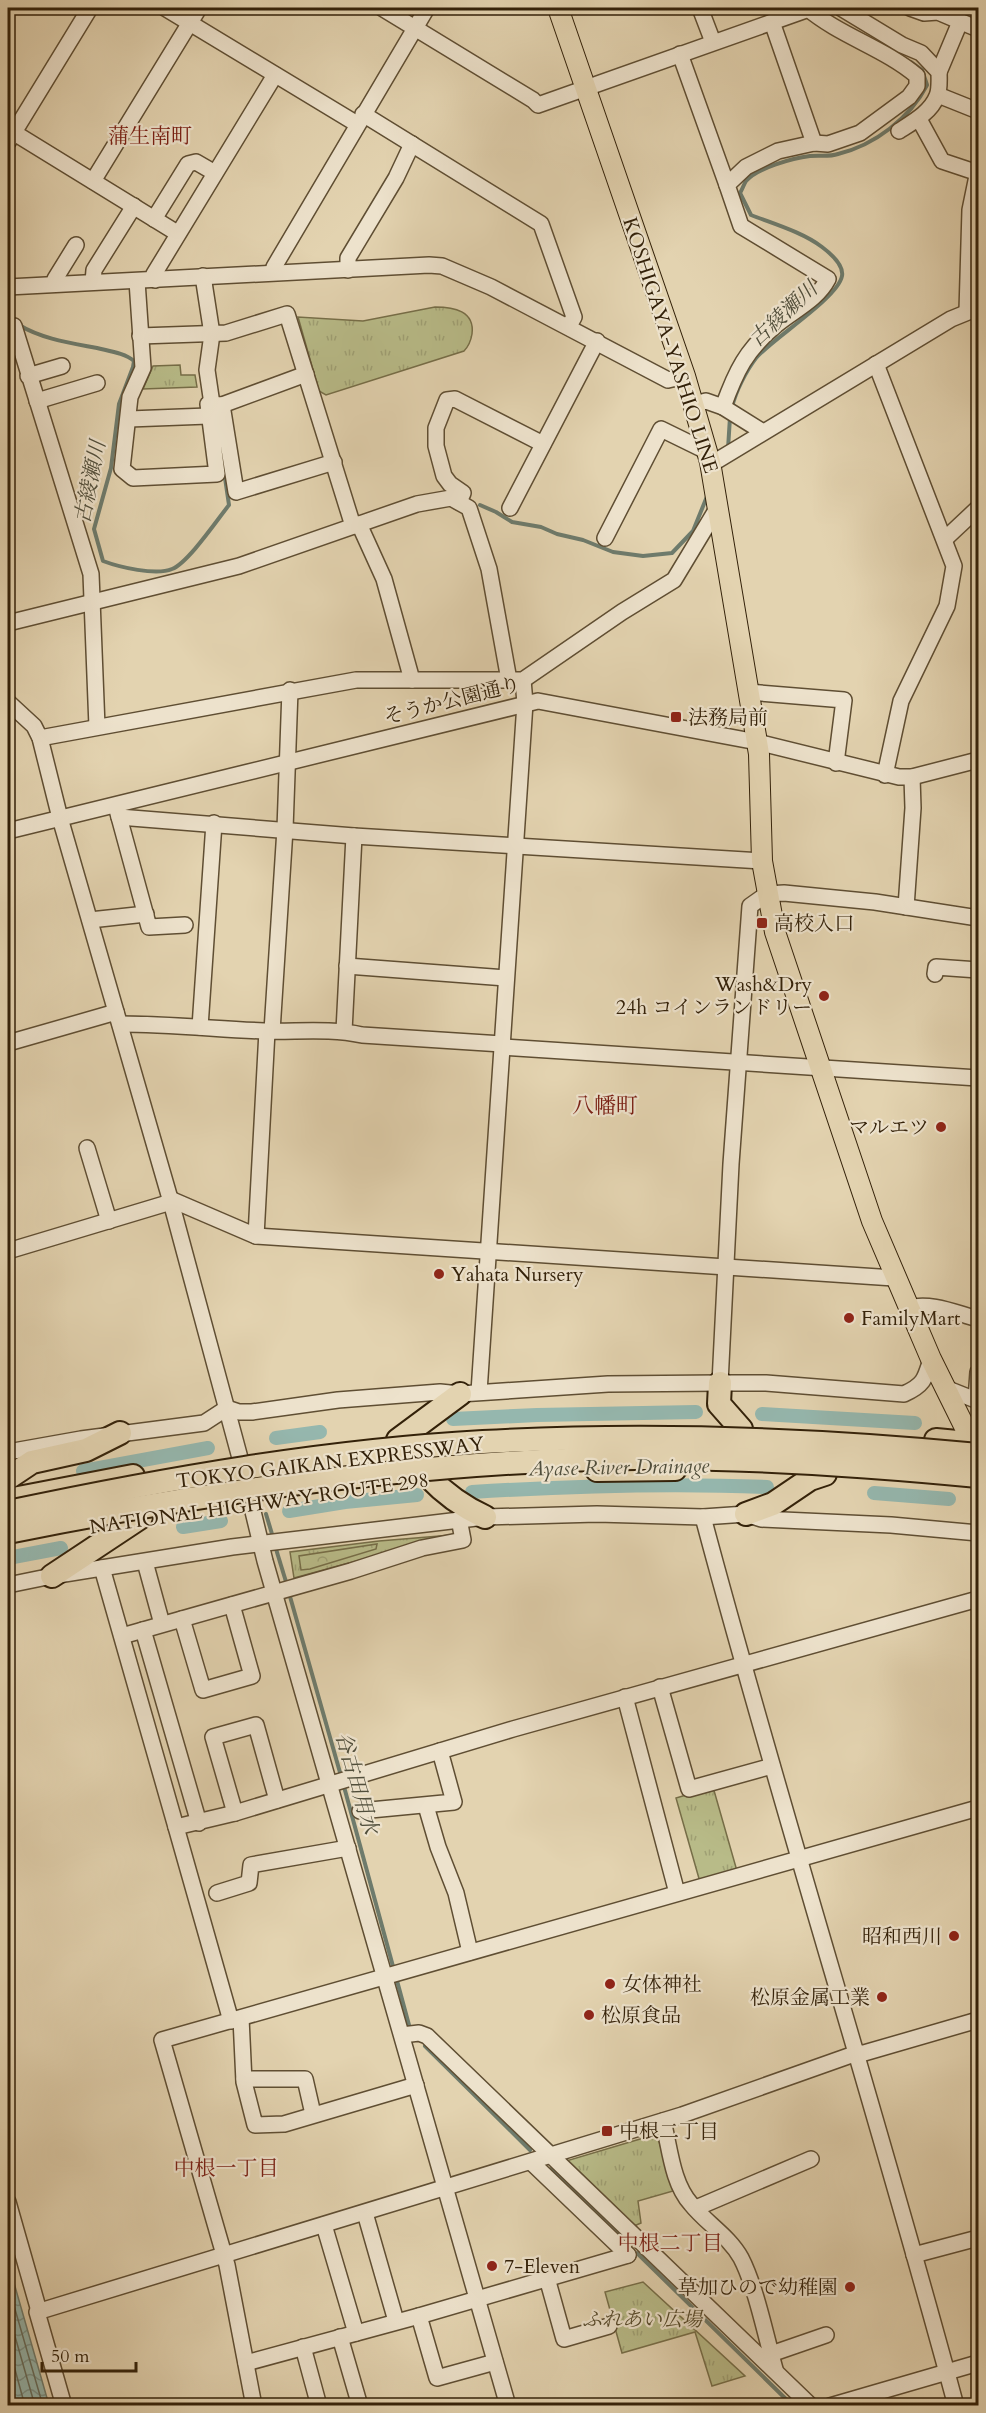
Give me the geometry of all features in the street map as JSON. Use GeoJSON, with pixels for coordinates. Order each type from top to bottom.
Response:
{"type":"FeatureCollection","features":[{"type":"Feature","properties":{"kind":"highway"},"geometry":{"type":"LineString","coordinates":[[720,1383],[719,1404],[741,1429]]}},
{"type":"Feature","properties":{"kind":"highway"},"geometry":{"type":"LineString","coordinates":[[398,1440],[470,1393]]}},
{"type":"Feature","properties":{"kind":"highway"},"geometry":{"type":"LineString","coordinates":[[8,1500],[240,1458],[398,1440],[596,1429],[741,1429],[977,1449]]}},
{"type":"Feature","properties":{"kind":"highway"},"geometry":{"type":"LineString","coordinates":[[8,1478],[32,1462],[86,1450],[120,1433]]}},
{"type":"Feature","properties":{"kind":"highway","name":"TOKYO GAIKAN EXPRESSWAY"},"geometry":{"type":"LineString","coordinates":[[8,1512],[148,1484],[231,1471],[394,1449],[482,1443],[581,1438],[726,1438],[977,1449]]}},
{"type":"Feature","properties":{"kind":"highway","name":"TOKYO GAIKAN EXPRESSWAY"},"geometry":{"type":"LineString","coordinates":[[8,1532],[235,1491],[398,1471],[482,1464],[636,1458],[715,1459],[815,1463],[978,1476]]}},
{"type":"Feature","properties":{"kind":"highway","name":"NATIONAL HIGHWAY ROUTE 298"},"geometry":{"type":"LineString","coordinates":[[8,1542],[141,1517],[251,1500],[430,1478],[512,1473],[672,1469],[825,1474],[978,1486]]}},
{"type":"Feature","properties":{"kind":"highway"},"geometry":{"type":"LineString","coordinates":[[746,1514],[773,1504],[810,1479],[825,1474]]}},
{"type":"Feature","properties":{"kind":"highway"},"geometry":{"type":"LineString","coordinates":[[430,1478],[444,1493],[463,1507],[485,1516]]}},
{"type":"Feature","properties":{"kind":"highway"},"geometry":{"type":"LineString","coordinates":[[52,1576],[141,1517]]}},
{"type":"Feature","properties":{"kind":"main road","name":"KOSHIGAYA-YASHIO LINE"},"geometry":{"type":"LineString","coordinates":[[558,8],[686,376],[709,457],[757,742],[762,861],[775,932],[872,1221],[894,1278],[943,1387],[977,1449]]}},
{"type":"Feature","properties":{"kind":"street"},"geometry":{"type":"LineString","coordinates":[[90,8],[9,135],[93,181],[177,233]]}},
{"type":"Feature","properties":{"kind":"street"},"geometry":{"type":"LineString","coordinates":[[165,8],[358,124],[412,144],[541,224],[570,303],[573,317],[569,326]]}},
{"type":"Feature","properties":{"kind":"street"},"geometry":{"type":"LineString","coordinates":[[93,181],[199,8]]}},
{"type":"Feature","properties":{"kind":"street"},"geometry":{"type":"LineString","coordinates":[[382,8],[538,105],[808,8],[860,43],[907,68],[917,76],[917,86],[909,97],[860,134],[828,144],[814,143],[778,151],[746,167],[727,185]]}},
{"type":"Feature","properties":{"kind":"street"},"geometry":{"type":"LineString","coordinates":[[274,272],[274,267],[427,8]]}},
{"type":"Feature","properties":{"kind":"street"},"geometry":{"type":"LineString","coordinates":[[700,8],[712,42]]}},
{"type":"Feature","properties":{"kind":"street"},"geometry":{"type":"LineString","coordinates":[[841,8],[859,13],[921,53],[939,72]]}},
{"type":"Feature","properties":{"kind":"street"},"geometry":{"type":"LineString","coordinates":[[910,8],[924,13],[938,12],[978,29]]}},
{"type":"Feature","properties":{"kind":"street"},"geometry":{"type":"LineString","coordinates":[[899,131],[919,119],[938,95],[939,72],[960,21]]}},
{"type":"Feature","properties":{"kind":"street"},"geometry":{"type":"LineString","coordinates":[[772,22],[814,143]]}},
{"type":"Feature","properties":{"kind":"street"},"geometry":{"type":"LineString","coordinates":[[680,54],[741,226],[828,279],[824,288],[778,324],[744,356],[735,372],[729,411]]}},
{"type":"Feature","properties":{"kind":"street"},"geometry":{"type":"LineString","coordinates":[[157,274],[177,233],[275,75]]}},
{"type":"Feature","properties":{"kind":"street"},"geometry":{"type":"LineString","coordinates":[[938,95],[978,111]]}},
{"type":"Feature","properties":{"kind":"street"},"geometry":{"type":"LineString","coordinates":[[605,538],[661,429],[718,460],[876,364],[973,309],[970,210],[978,172],[942,161],[919,119]]}},
{"type":"Feature","properties":{"kind":"street"},"geometry":{"type":"LineString","coordinates":[[348,270],[348,258],[396,178],[412,144]]}},
{"type":"Feature","properties":{"kind":"street"},"geometry":{"type":"LineString","coordinates":[[154,219],[188,165],[196,162],[215,172]]}},
{"type":"Feature","properties":{"kind":"street"},"geometry":{"type":"LineString","coordinates":[[93,282],[94,270],[134,206]]}},
{"type":"Feature","properties":{"kind":"street"},"geometry":{"type":"LineString","coordinates":[[55,284],[55,279],[76,245]]}},
{"type":"Feature","properties":{"kind":"street"},"geometry":{"type":"LineString","coordinates":[[8,287],[137,281],[157,274],[203,276],[442,266],[491,287],[569,326],[668,380],[686,376]]}},
{"type":"Feature","properties":{"kind":"street"},"geometry":{"type":"LineString","coordinates":[[203,276],[212,334],[207,370],[214,408],[236,492],[334,462]]}},
{"type":"Feature","properties":{"kind":"street"},"geometry":{"type":"LineString","coordinates":[[137,281],[143,368],[130,398],[122,469],[133,478],[217,474],[214,408]]}},
{"type":"Feature","properties":{"kind":"street"},"geometry":{"type":"LineString","coordinates":[[140,336],[226,333],[289,318],[356,525],[384,579],[412,680]]}},
{"type":"Feature","properties":{"kind":"street"},"geometry":{"type":"LineString","coordinates":[[14,326],[13,347],[28,376],[37,401],[91,574],[97,727]]}},
{"type":"Feature","properties":{"kind":"street"},"geometry":{"type":"LineString","coordinates":[[510,508],[597,341]]}},
{"type":"Feature","properties":{"kind":"street"},"geometry":{"type":"LineString","coordinates":[[876,364],[954,566],[947,606],[901,701],[885,775]]}},
{"type":"Feature","properties":{"kind":"street"},"geometry":{"type":"LineString","coordinates":[[28,376],[62,366]]}},
{"type":"Feature","properties":{"kind":"street"},"geometry":{"type":"LineString","coordinates":[[129,419],[214,408],[306,374]]}},
{"type":"Feature","properties":{"kind":"street"},"geometry":{"type":"LineString","coordinates":[[37,401],[97,383]]}},
{"type":"Feature","properties":{"kind":"street"},"geometry":{"type":"LineString","coordinates":[[459,502],[463,493],[450,484],[444,476],[436,446],[436,429],[447,400],[454,399],[543,444]]}},
{"type":"Feature","properties":{"kind":"street"},"geometry":{"type":"LineString","coordinates":[[694,404],[706,401],[729,411],[763,432]]}},
{"type":"Feature","properties":{"kind":"street"},"geometry":{"type":"LineString","coordinates":[[8,623],[239,566],[417,504],[452,498],[470,508],[489,569],[516,680],[525,704],[489,1252],[470,1393]]}},
{"type":"Feature","properties":{"kind":"street"},"geometry":{"type":"LineString","coordinates":[[40,738],[290,690],[356,680],[516,680],[674,580],[718,507]]}},
{"type":"Feature","properties":{"kind":"street"},"geometry":{"type":"LineString","coordinates":[[945,539],[978,508]]}},
{"type":"Feature","properties":{"kind":"street"},"geometry":{"type":"LineString","coordinates":[[256,1236],[285,829],[290,690]]}},
{"type":"Feature","properties":{"kind":"street"},"geometry":{"type":"LineString","coordinates":[[748,693],[844,700],[836,763]]}},
{"type":"Feature","properties":{"kind":"street","name":"そうか公園通り"},"geometry":{"type":"LineString","coordinates":[[8,831],[60,818],[118,811],[286,762],[525,704],[546,701],[757,742],[885,775],[912,777],[978,760]]}},
{"type":"Feature","properties":{"kind":"street"},"geometry":{"type":"LineString","coordinates":[[8,702],[34,726],[40,738],[60,818],[227,1408],[274,1591],[508,2406]]}},
{"type":"Feature","properties":{"kind":"street"},"geometry":{"type":"LineString","coordinates":[[906,907],[913,808],[912,777]]}},
{"type":"Feature","properties":{"kind":"street"},"geometry":{"type":"LineString","coordinates":[[184,925],[149,927],[118,811],[214,823],[354,836],[516,844],[762,861]]}},
{"type":"Feature","properties":{"kind":"street"},"geometry":{"type":"LineString","coordinates":[[200,1026],[214,823]]}},
{"type":"Feature","properties":{"kind":"street"},"geometry":{"type":"LineString","coordinates":[[344,1031],[354,836]]}},
{"type":"Feature","properties":{"kind":"street"},"geometry":{"type":"LineString","coordinates":[[720,1383],[738,1063],[750,906],[767,894],[784,893],[978,918]]}},
{"type":"Feature","properties":{"kind":"street"},"geometry":{"type":"LineString","coordinates":[[90,920],[146,914]]}},
{"type":"Feature","properties":{"kind":"street"},"geometry":{"type":"LineString","coordinates":[[347,966],[506,978]]}},
{"type":"Feature","properties":{"kind":"street"},"geometry":{"type":"LineString","coordinates":[[935,974],[936,967],[978,970]]}},
{"type":"Feature","properties":{"kind":"street"},"geometry":{"type":"LineString","coordinates":[[8,1043],[118,1018],[269,1031],[344,1031],[362,1035],[738,1063],[978,1078]]}},
{"type":"Feature","properties":{"kind":"street"},"geometry":{"type":"LineString","coordinates":[[87,1148],[109,1221]]}},
{"type":"Feature","properties":{"kind":"street"},"geometry":{"type":"LineString","coordinates":[[8,1251],[170,1201],[256,1236],[894,1278]]}},
{"type":"Feature","properties":{"kind":"street"},"geometry":{"type":"LineString","coordinates":[[908,1308],[920,1305],[931,1306],[978,1319]]}},
{"type":"Feature","properties":{"kind":"street"},"geometry":{"type":"LineString","coordinates":[[227,1408],[239,1412],[252,1412],[338,1400],[440,1392],[470,1393],[608,1384],[766,1383],[904,1394],[918,1388],[925,1379],[931,1359]]}},
{"type":"Feature","properties":{"kind":"street"},"geometry":{"type":"LineString","coordinates":[[943,1387],[977,1400],[978,1372]]}},
{"type":"Feature","properties":{"kind":"street"},"geometry":{"type":"LineString","coordinates":[[8,1452],[120,1433],[204,1423],[227,1408]]}},
{"type":"Feature","properties":{"kind":"street"},"geometry":{"type":"LineString","coordinates":[[8,1585],[262,1543],[485,1516],[746,1514],[761,1519],[891,1525],[978,1533]]}},
{"type":"Feature","properties":{"kind":"street"},"geometry":{"type":"LineString","coordinates":[[703,1516],[742,1664],[857,2053],[956,2406]]}},
{"type":"Feature","properties":{"kind":"street"},"geometry":{"type":"LineString","coordinates":[[122,1636],[422,1548],[463,1540],[459,1519]]}},
{"type":"Feature","properties":{"kind":"street"},"geometry":{"type":"LineString","coordinates":[[144,1562],[162,1624]]}},
{"type":"Feature","properties":{"kind":"street"},"geometry":{"type":"LineString","coordinates":[[102,1568],[176,1827],[236,2019],[244,2079],[255,2125],[284,2124],[416,2085]]}},
{"type":"Feature","properties":{"kind":"street"},"geometry":{"type":"LineString","coordinates":[[176,1827],[235,1813],[625,1697],[978,1599]]}},
{"type":"Feature","properties":{"kind":"street"},"geometry":{"type":"LineString","coordinates":[[182,1619],[203,1690],[252,1676],[232,1605]]}},
{"type":"Feature","properties":{"kind":"street"},"geometry":{"type":"LineString","coordinates":[[143,1630],[199,1823]]}},
{"type":"Feature","properties":{"kind":"street"},"geometry":{"type":"LineString","coordinates":[[660,1687],[688,1789],[772,1766]]}},
{"type":"Feature","properties":{"kind":"street"},"geometry":{"type":"LineString","coordinates":[[625,1697],[677,1893]]}},
{"type":"Feature","properties":{"kind":"street"},"geometry":{"type":"LineString","coordinates":[[235,1813],[213,1737],[256,1725],[277,1800]]}},
{"type":"Feature","properties":{"kind":"street"},"geometry":{"type":"LineString","coordinates":[[360,1811],[454,1803],[440,1751]]}},
{"type":"Feature","properties":{"kind":"street"},"geometry":{"type":"LineString","coordinates":[[426,1806],[438,1847],[456,1893],[470,1952]]}},
{"type":"Feature","properties":{"kind":"street"},"geometry":{"type":"LineString","coordinates":[[251,2404],[246,2362],[225,2255],[162,2040],[719,1879],[978,1808]]}},
{"type":"Feature","properties":{"kind":"street"},"geometry":{"type":"LineString","coordinates":[[217,1893],[249,1883],[251,1865],[348,1848]]}},
{"type":"Feature","properties":{"kind":"street"},"geometry":{"type":"LineString","coordinates":[[39,2311],[365,2214],[663,2121],[857,2053],[864,2053],[978,2020]]}},
{"type":"Feature","properties":{"kind":"street"},"geometry":{"type":"LineString","coordinates":[[402,2035],[419,2033],[428,2036],[811,2406]]}},
{"type":"Feature","properties":{"kind":"street"},"geometry":{"type":"LineString","coordinates":[[244,2079],[305,2079],[313,2114]]}},
{"type":"Feature","properties":{"kind":"street"},"geometry":{"type":"LineString","coordinates":[[663,2121],[680,2188],[740,2257],[775,2371]]}},
{"type":"Feature","properties":{"kind":"street"},"geometry":{"type":"LineString","coordinates":[[696,2208],[812,2160]]}},
{"type":"Feature","properties":{"kind":"street"},"geometry":{"type":"LineString","coordinates":[[246,2362],[419,2316],[628,2255],[531,2162]]}},
{"type":"Feature","properties":{"kind":"street"},"geometry":{"type":"LineString","coordinates":[[8,2202],[64,2406]]}},
{"type":"Feature","properties":{"kind":"street"},"geometry":{"type":"LineString","coordinates":[[365,2214],[396,2321]]}},
{"type":"Feature","properties":{"kind":"street"},"geometry":{"type":"LineString","coordinates":[[324,2226],[356,2333]]}},
{"type":"Feature","properties":{"kind":"street"},"geometry":{"type":"LineString","coordinates":[[914,2255],[978,2238]]}},
{"type":"Feature","properties":{"kind":"street"},"geometry":{"type":"LineString","coordinates":[[547,2278],[564,2339],[609,2326]]}},
{"type":"Feature","properties":{"kind":"street"},"geometry":{"type":"LineString","coordinates":[[419,2316],[437,2378],[495,2362]]}},
{"type":"Feature","properties":{"kind":"street"},"geometry":{"type":"LineString","coordinates":[[771,2354],[826,2334]]}},
{"type":"Feature","properties":{"kind":"street"},"geometry":{"type":"LineString","coordinates":[[340,2337],[360,2406]]}},
{"type":"Feature","properties":{"kind":"street"},"geometry":{"type":"LineString","coordinates":[[303,2347],[320,2406]]}},
{"type":"Feature","properties":{"kind":"street"},"geometry":{"type":"LineString","coordinates":[[830,2406],[978,2363]]}},
{"type":"Feature","properties":{"kind":"green space"},"geometry":{"type":"Polygon","coordinates":[[[435,307],[456,309],[467,315],[472,326],[472,336],[464,351],[326,395],[319,391],[298,317],[363,321],[435,307]]]}},
{"type":"Feature","properties":{"kind":"green space"},"geometry":{"type":"Polygon","coordinates":[[[180,365],[181,375],[195,375],[197,387],[143,389],[153,366],[180,365]]]}},
{"type":"Feature","properties":{"kind":"green space"},"geometry":{"type":"Polygon","coordinates":[[[452,1535],[294,1578],[290,1552],[452,1535]]]}},
{"type":"Feature","properties":{"kind":"green space"},"geometry":{"type":"Polygon","coordinates":[[[377,1544],[376,1549],[301,1570],[299,1556],[377,1544]]]}},
{"type":"Feature","properties":{"kind":"green space"},"geometry":{"type":"Polygon","coordinates":[[[713,1787],[737,1871],[700,1882],[676,1798],[713,1787]]]}},
{"type":"Feature","properties":{"kind":"green space"},"geometry":{"type":"Polygon","coordinates":[[[657,2134],[673,2191],[638,2201],[641,2223],[634,2226],[566,2161],[657,2134]]]}},
{"type":"Feature","properties":{"kind":"green space","name":"ふれあい広場"},"geometry":{"type":"Polygon","coordinates":[[[643,2282],[745,2376],[712,2386],[695,2332],[622,2353],[605,2292],[643,2282]]]}},
{"type":"Feature","properties":{"kind":"water"},"geometry":{"type":"Polygon","coordinates":[[[8,2262],[49,2405],[8,2405],[8,2262]]]}},
{"type":"Feature","properties":{"kind":"waterway","name":"古綾瀬川"},"geometry":{"type":"LineString","coordinates":[[732,407],[742,381],[756,358],[818,306],[838,285],[842,276],[841,268],[836,260],[814,242],[751,215],[740,193],[745,182],[758,172],[785,161],[810,156],[835,155],[852,150],[878,137],[901,119],[927,85],[922,70],[911,62]]}},
{"type":"Feature","properties":{"kind":"waterway","name":"古綾瀬川"},"geometry":{"type":"LineString","coordinates":[[19,325],[47,337],[117,353],[134,361],[119,404],[111,468],[94,529],[103,561],[128,568],[157,572],[179,565],[194,550],[229,505],[224,471]]}},
{"type":"Feature","properties":{"kind":"waterway","name":"古綾瀬川"},"geometry":{"type":"LineString","coordinates":[[728,449],[730,417]]}},
{"type":"Feature","properties":{"kind":"waterway","name":"古綾瀬川"},"geometry":{"type":"LineString","coordinates":[[480,505],[512,522],[541,527],[613,552],[643,556],[672,553],[693,531],[708,494]]}},
{"type":"Feature","properties":{"kind":"waterway","name":"Ayase River Drainage"},"geometry":{"type":"LineString","coordinates":[[453,1419],[696,1412]]}},
{"type":"Feature","properties":{"kind":"waterway","name":"Ayase River Drainage"},"geometry":{"type":"LineString","coordinates":[[762,1414],[915,1423]]}},
{"type":"Feature","properties":{"kind":"waterway","name":"Ayase River Drainage"},"geometry":{"type":"LineString","coordinates":[[276,1438],[320,1432]]}},
{"type":"Feature","properties":{"kind":"waterway","name":"Ayase River Drainage"},"geometry":{"type":"LineString","coordinates":[[83,1471],[208,1448]]}},
{"type":"Feature","properties":{"kind":"waterway","name":"Ayase River Drainage"},"geometry":{"type":"LineString","coordinates":[[472,1492],[620,1486],[767,1487]]}},
{"type":"Feature","properties":{"kind":"waterway","name":"Ayase River Drainage"},"geometry":{"type":"LineString","coordinates":[[874,1493],[949,1499]]}},
{"type":"Feature","properties":{"kind":"waterway","name":"Ayase River Drainage"},"geometry":{"type":"LineString","coordinates":[[289,1511],[345,1502],[417,1495]]}},
{"type":"Feature","properties":{"kind":"waterway","name":"谷古田用水"},"geometry":{"type":"LineString","coordinates":[[266,1514],[272,1534]]}},
{"type":"Feature","properties":{"kind":"waterway","name":"Ayase River Drainage"},"geometry":{"type":"LineString","coordinates":[[183,1527],[221,1521]]}},
{"type":"Feature","properties":{"kind":"waterway","name":"Ayase River Drainage"},"geometry":{"type":"LineString","coordinates":[[8,1558],[61,1548]]}},
{"type":"Feature","properties":{"kind":"waterway","name":"谷古田用水"},"geometry":{"type":"LineString","coordinates":[[276,1549],[287,1585]]}},
{"type":"Feature","properties":{"kind":"waterway","name":"谷古田用水"},"geometry":{"type":"LineString","coordinates":[[289,1593],[341,1776]]}},
{"type":"Feature","properties":{"kind":"waterway","name":"谷古田用水"},"geometry":{"type":"LineString","coordinates":[[343,1783],[394,1970]]}},
{"type":"Feature","properties":{"kind":"waterway","name":"谷古田用水"},"geometry":{"type":"LineString","coordinates":[[396,1977],[409,2025]]}},
{"type":"Feature","properties":{"kind":"waterway","name":"谷古田用水"},"geometry":{"type":"LineString","coordinates":[[425,2046],[530,2150]]}},
{"type":"Feature","properties":{"kind":"waterway","name":"谷古田用水"},"geometry":{"type":"LineString","coordinates":[[551,2169],[627,2243]]}},
{"type":"Feature","properties":{"kind":"waterway","name":"谷古田用水"},"geometry":{"type":"LineString","coordinates":[[637,2253],[793,2406]]}},
{"type":"Feature","properties":{"kind":"place","name":"法務局前"},"geometry":{"type":"Point","coordinates":[676,717]}},
{"type":"Feature","properties":{"kind":"place","name":"高校入口"},"geometry":{"type":"Point","coordinates":[762,923]}},
{"type":"Feature","properties":{"kind":"place","name":"Wash&Dry 24h コインランドリー"},"geometry":{"type":"Point","coordinates":[824,996]}},
{"type":"Feature","properties":{"kind":"place","name":"マルエツ"},"geometry":{"type":"Point","coordinates":[941,1127]}},
{"type":"Feature","properties":{"kind":"place","name":"Yahata Nursery"},"geometry":{"type":"Point","coordinates":[439,1274]}},
{"type":"Feature","properties":{"kind":"place","name":"FamilyMart"},"geometry":{"type":"Point","coordinates":[849,1318]}},
{"type":"Feature","properties":{"kind":"place","name":"昭和西川"},"geometry":{"type":"Point","coordinates":[954,1936]}},
{"type":"Feature","properties":{"kind":"place","name":"女体神社"},"geometry":{"type":"Point","coordinates":[610,1984]}},
{"type":"Feature","properties":{"kind":"place","name":"松原金属工業"},"geometry":{"type":"Point","coordinates":[882,1997]}},
{"type":"Feature","properties":{"kind":"place","name":"松原食品"},"geometry":{"type":"Point","coordinates":[589,2015]}},
{"type":"Feature","properties":{"kind":"place","name":"中根二丁目"},"geometry":{"type":"Point","coordinates":[607,2131]}},
{"type":"Feature","properties":{"kind":"place","name":"7-Eleven"},"geometry":{"type":"Point","coordinates":[492,2266]}},
{"type":"Feature","properties":{"kind":"place","name":"草加ひので幼稚園"},"geometry":{"type":"Point","coordinates":[850,2287]}},
{"type":"Feature","properties":{"kind":"district","name":"蒲生南町"},"geometry":{"type":"Point","coordinates":[150,136]}},
{"type":"Feature","properties":{"kind":"district","name":"八幡町"},"geometry":{"type":"Point","coordinates":[605,1105]}},
{"type":"Feature","properties":{"kind":"district","name":"中根一丁目"},"geometry":{"type":"Point","coordinates":[226,2168]}},
{"type":"Feature","properties":{"kind":"district","name":"中根二丁目"},"geometry":{"type":"Point","coordinates":[670,2243]}}]}
